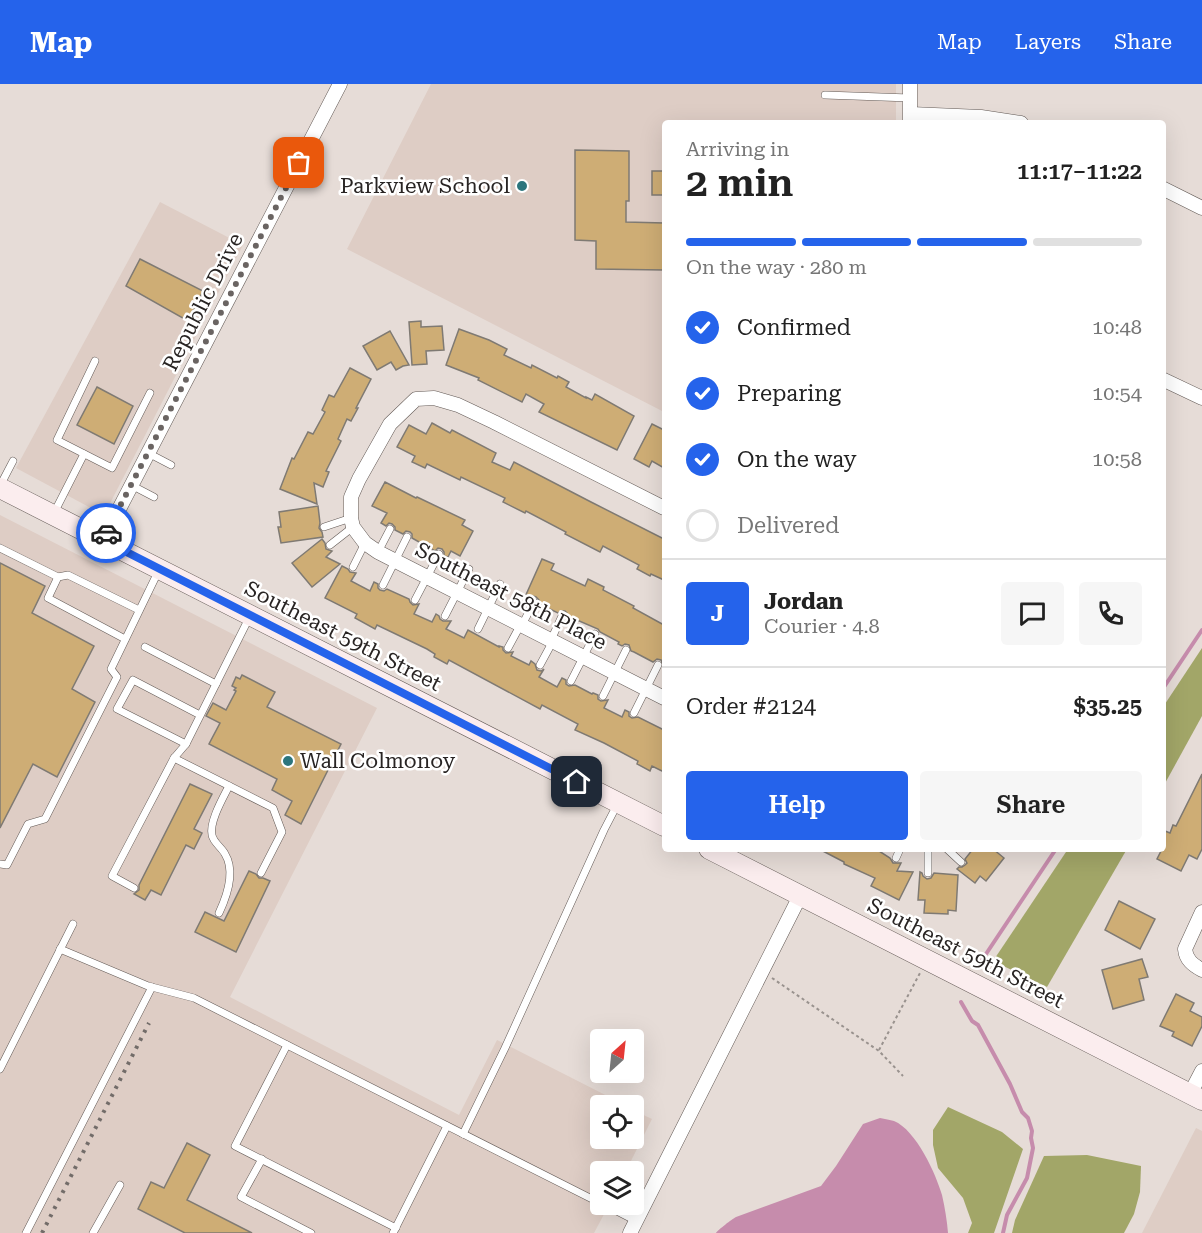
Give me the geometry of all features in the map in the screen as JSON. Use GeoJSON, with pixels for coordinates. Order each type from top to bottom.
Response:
{"type":"FeatureCollection","features":[{"type":"Feature","properties":{"kind":"main road","name":"Southeast 59th Street"},"geometry":{"type":"LineString","coordinates":[[0,487],[662,825]]}},
{"type":"Feature","properties":{"kind":"main road","name":"Southeast 59th Street"},"geometry":{"type":"LineString","coordinates":[[715,852],[1196,1097]]}},
{"type":"Feature","properties":{"kind":"street","name":"Republic Drive"},"geometry":{"type":"LineString","coordinates":[[103,540],[340,84]]}},
{"type":"Feature","properties":{"kind":"street"},"geometry":{"type":"LineString","coordinates":[[910,91],[910,119],[981,117],[1001,120]]}},
{"type":"Feature","properties":{"kind":"street"},"geometry":{"type":"LineString","coordinates":[[1166,190],[1202,208]]}},
{"type":"Feature","properties":{"kind":"street"},"geometry":{"type":"LineString","coordinates":[[1166,380],[1202,398]]}},
{"type":"Feature","properties":{"kind":"street"},"geometry":{"type":"LineString","coordinates":[[352,523],[351,497],[390,424],[416,399],[434,398],[458,405],[662,507]]}},
{"type":"Feature","properties":{"kind":"street","name":"Southeast 58th Place"},"geometry":{"type":"LineString","coordinates":[[352,523],[365,543],[378,552],[662,697]]}},
{"type":"Feature","properties":{"kind":"street"},"geometry":{"type":"LineString","coordinates":[[633,1227],[800,896]]}},
{"type":"Feature","properties":{"kind":"street"},"geometry":{"type":"LineString","coordinates":[[1202,912],[1185,949],[1189,961],[1202,970]]}},
{"type":"Feature","properties":{"kind":"street"},"geometry":{"type":"LineString","coordinates":[[1196,1097],[1202,1071]]}},
{"type":"Feature","properties":{"kind":"lane"},"geometry":{"type":"LineString","coordinates":[[825,95],[910,91]]}},
{"type":"Feature","properties":{"kind":"lane"},"geometry":{"type":"LineString","coordinates":[[95,361],[57,440],[112,468],[150,393]]}},
{"type":"Feature","properties":{"kind":"lane"},"geometry":{"type":"LineString","coordinates":[[148,453],[171,465]]}},
{"type":"Feature","properties":{"kind":"lane"},"geometry":{"type":"LineString","coordinates":[[53,515],[84,454]]}},
{"type":"Feature","properties":{"kind":"lane"},"geometry":{"type":"LineString","coordinates":[[0,487],[13,461]]}},
{"type":"Feature","properties":{"kind":"lane"},"geometry":{"type":"LineString","coordinates":[[131,485],[154,497]]}},
{"type":"Feature","properties":{"kind":"lane"},"geometry":{"type":"LineString","coordinates":[[324,527],[352,523]]}},
{"type":"Feature","properties":{"kind":"lane"},"geometry":{"type":"LineString","coordinates":[[330,545],[352,523]]}},
{"type":"Feature","properties":{"kind":"lane"},"geometry":{"type":"LineString","coordinates":[[378,552],[390,529]]}},
{"type":"Feature","properties":{"kind":"lane"},"geometry":{"type":"LineString","coordinates":[[383,585],[407,537]]}},
{"type":"Feature","properties":{"kind":"lane"},"geometry":{"type":"LineString","coordinates":[[353,567],[365,543]]}},
{"type":"Feature","properties":{"kind":"lane"},"geometry":{"type":"LineString","coordinates":[[0,548],[58,577],[68,575],[139,610]]}},
{"type":"Feature","properties":{"kind":"lane"},"geometry":{"type":"LineString","coordinates":[[415,600],[439,554]]}},
{"type":"Feature","properties":{"kind":"lane"},"geometry":{"type":"LineString","coordinates":[[0,864],[8,865],[28,824],[45,819],[117,677],[111,669],[159,569]]}},
{"type":"Feature","properties":{"kind":"lane"},"geometry":{"type":"LineString","coordinates":[[445,616],[469,569]]}},
{"type":"Feature","properties":{"kind":"lane"},"geometry":{"type":"LineString","coordinates":[[58,577],[48,598],[125,639]]}},
{"type":"Feature","properties":{"kind":"lane"},"geometry":{"type":"LineString","coordinates":[[478,629],[500,584]]}},
{"type":"Feature","properties":{"kind":"lane"},"geometry":{"type":"LineString","coordinates":[[508,648],[534,602]]}},
{"type":"Feature","properties":{"kind":"lane"},"geometry":{"type":"LineString","coordinates":[[134,888],[112,876],[174,758],[186,744],[250,615]]}},
{"type":"Feature","properties":{"kind":"lane"},"geometry":{"type":"LineString","coordinates":[[540,665],[562,616]]}},
{"type":"Feature","properties":{"kind":"lane"},"geometry":{"type":"LineString","coordinates":[[571,681],[595,634]]}},
{"type":"Feature","properties":{"kind":"lane"},"geometry":{"type":"LineString","coordinates":[[145,647],[216,684]]}},
{"type":"Feature","properties":{"kind":"lane"},"geometry":{"type":"LineString","coordinates":[[603,696],[626,650]]}},
{"type":"Feature","properties":{"kind":"lane"},"geometry":{"type":"LineString","coordinates":[[634,713],[658,665]]}},
{"type":"Feature","properties":{"kind":"lane"},"geometry":{"type":"LineString","coordinates":[[186,744],[117,709],[133,680],[200,715]]}},
{"type":"Feature","properties":{"kind":"lane"},"geometry":{"type":"LineString","coordinates":[[174,758],[273,808],[282,832],[261,873]]}},
{"type":"Feature","properties":{"kind":"lane"},"geometry":{"type":"LineString","coordinates":[[219,914],[227,897],[230,869],[226,855],[212,837],[211,826],[229,786]]}},
{"type":"Feature","properties":{"kind":"lane"},"geometry":{"type":"LineString","coordinates":[[464,1134],[618,803]]}},
{"type":"Feature","properties":{"kind":"lane"},"geometry":{"type":"LineString","coordinates":[[896,858],[899,852]]}},
{"type":"Feature","properties":{"kind":"lane"},"geometry":{"type":"LineString","coordinates":[[928,852],[928,873]]}},
{"type":"Feature","properties":{"kind":"lane"},"geometry":{"type":"LineString","coordinates":[[950,852],[961,862]]}},
{"type":"Feature","properties":{"kind":"lane"},"geometry":{"type":"LineString","coordinates":[[0,1069],[73,924]]}},
{"type":"Feature","properties":{"kind":"lane"},"geometry":{"type":"LineString","coordinates":[[60,949],[152,987],[194,998],[590,1198]]}},
{"type":"Feature","properties":{"kind":"lane"},"geometry":{"type":"LineString","coordinates":[[26,1233],[152,987]]}},
{"type":"Feature","properties":{"kind":"lane"},"geometry":{"type":"LineString","coordinates":[[287,1045],[235,1146],[395,1230],[447,1126]]}},
{"type":"Feature","properties":{"kind":"lane"},"geometry":{"type":"LineString","coordinates":[[262,1159],[241,1197],[311,1233]]}},
{"type":"Feature","properties":{"kind":"lane"},"geometry":{"type":"LineString","coordinates":[[93,1233],[120,1185]]}},
{"type":"Feature","properties":{"kind":"lane"},"geometry":{"type":"LineString","coordinates":[[617,1215],[633,1227]]}},
{"type":"Feature","properties":{"kind":"path"},"geometry":{"type":"LineString","coordinates":[[879,1051],[927,960]]}},
{"type":"Feature","properties":{"kind":"path"},"geometry":{"type":"LineString","coordinates":[[762,971],[879,1051],[903,1076]]}},
{"type":"Feature","properties":{"kind":"shaded area","name":"Parkview School"},"geometry":{"type":"Polygon","coordinates":[[[431,84],[896,84],[896,120],[662,120],[662,411],[347,249],[431,84]]]}},
{"type":"Feature","properties":{"kind":"shaded area"},"geometry":{"type":"Polygon","coordinates":[[[160,202],[243,245],[104,515],[16,468],[160,202]]]}},
{"type":"Feature","properties":{"kind":"shaded area"},"geometry":{"type":"Polygon","coordinates":[[[0,515],[377,708],[230,997],[459,1115],[497,1040],[605,1095],[590,1095],[590,1149],[637,1149],[631,1161],[590,1161],[590,1215],[604,1215],[594,1233],[0,1233],[0,515]]]}},
{"type":"Feature","properties":{"kind":"shaded area"},"geometry":{"type":"Polygon","coordinates":[[[644,1115],[652,1119],[644,1135],[644,1115]]]}},
{"type":"Feature","properties":{"kind":"shaded area"},"geometry":{"type":"Polygon","coordinates":[[[880,1118],[894,1121],[902,1126],[910,1133],[924,1154],[942,1195],[948,1233],[716,1233],[736,1217],[821,1186],[863,1124],[880,1118]]]}},
{"type":"Feature","properties":{"kind":"shaded area"},"geometry":{"type":"Polygon","coordinates":[[[1196,1128],[1202,1131],[1202,1233],[1142,1233],[1196,1128]]]}},
{"type":"Feature","properties":{"kind":"green space"},"geometry":{"type":"Polygon","coordinates":[[[1202,648],[1202,716],[1166,782],[1166,702],[1202,648]]]}},
{"type":"Feature","properties":{"kind":"green space"},"geometry":{"type":"Polygon","coordinates":[[[1066,852],[1125,852],[1047,987],[993,961],[1066,852]]]}},
{"type":"Feature","properties":{"kind":"green space"},"geometry":{"type":"Polygon","coordinates":[[[948,1107],[1002,1132],[1023,1149],[994,1233],[968,1233],[972,1223],[963,1198],[938,1168],[933,1145],[933,1130],[948,1107]]]}},
{"type":"Feature","properties":{"kind":"green space"},"geometry":{"type":"Polygon","coordinates":[[[1087,1155],[1141,1166],[1140,1192],[1134,1214],[1124,1233],[1012,1233],[1015,1220],[1044,1156],[1087,1155]]]}},
{"type":"Feature","properties":{"kind":"building"},"geometry":{"type":"Polygon","coordinates":[[[575,150],[629,151],[629,201],[626,201],[626,222],[662,223],[662,270],[596,269],[596,241],[575,240],[575,150]]]}},
{"type":"Feature","properties":{"kind":"building"},"geometry":{"type":"Polygon","coordinates":[[[652,171],[662,171],[662,195],[652,195],[652,171]]]}},
{"type":"Feature","properties":{"kind":"building"},"geometry":{"type":"Polygon","coordinates":[[[140,259],[203,291],[188,321],[126,286],[140,259]]]}},
{"type":"Feature","properties":{"kind":"building"},"geometry":{"type":"Polygon","coordinates":[[[421,321],[421,327],[442,326],[444,350],[426,351],[427,364],[412,365],[409,322],[421,321]]]}},
{"type":"Feature","properties":{"kind":"building"},"geometry":{"type":"Polygon","coordinates":[[[459,329],[507,349],[504,355],[531,368],[532,365],[557,378],[558,376],[569,382],[566,387],[586,398],[592,400],[595,394],[634,416],[617,450],[539,412],[544,404],[526,394],[522,402],[478,380],[479,378],[446,365],[459,329]]]}},
{"type":"Feature","properties":{"kind":"building"},"geometry":{"type":"Polygon","coordinates":[[[390,331],[409,365],[396,370],[391,362],[377,370],[363,346],[390,331]]]}},
{"type":"Feature","properties":{"kind":"building"},"geometry":{"type":"Polygon","coordinates":[[[350,368],[371,379],[351,421],[347,419],[338,439],[341,441],[326,471],[329,472],[323,487],[314,483],[317,504],[280,489],[292,458],[294,459],[308,432],[313,434],[325,412],[322,410],[329,395],[334,397],[350,368]]]}},
{"type":"Feature","properties":{"kind":"building"},"geometry":{"type":"Polygon","coordinates":[[[97,387],[133,406],[114,444],[77,425],[97,387]]]}},
{"type":"Feature","properties":{"kind":"building"},"geometry":{"type":"Polygon","coordinates":[[[432,423],[450,433],[452,430],[496,453],[492,462],[510,470],[514,462],[662,538],[662,579],[637,569],[639,565],[603,546],[600,552],[526,511],[525,513],[503,502],[505,498],[461,477],[460,480],[427,464],[425,468],[412,462],[415,456],[397,447],[409,425],[426,434],[432,423]]]}},
{"type":"Feature","properties":{"kind":"building"},"geometry":{"type":"Polygon","coordinates":[[[652,424],[662,429],[662,467],[652,461],[649,467],[634,459],[652,424]]]}},
{"type":"Feature","properties":{"kind":"building"},"geometry":{"type":"Polygon","coordinates":[[[385,482],[465,520],[462,525],[473,531],[460,556],[451,551],[448,557],[444,556],[442,549],[438,548],[435,551],[412,538],[410,532],[406,531],[403,534],[395,530],[392,524],[389,523],[386,526],[381,523],[387,513],[372,506],[385,482]]]}},
{"type":"Feature","properties":{"kind":"building"},"geometry":{"type":"Polygon","coordinates":[[[318,506],[319,528],[323,537],[281,543],[278,527],[281,527],[279,512],[318,506]]]}},
{"type":"Feature","properties":{"kind":"building"},"geometry":{"type":"Polygon","coordinates":[[[322,539],[326,549],[332,551],[326,557],[340,564],[312,587],[292,563],[322,539]]]}},
{"type":"Feature","properties":{"kind":"building"},"geometry":{"type":"Polygon","coordinates":[[[542,559],[554,564],[551,570],[585,586],[588,579],[662,624],[662,663],[657,659],[653,662],[631,651],[629,645],[618,644],[619,642],[598,629],[567,618],[565,611],[558,613],[539,604],[536,597],[529,599],[525,597],[542,559]]]}},
{"type":"Feature","properties":{"kind":"building"},"geometry":{"type":"Polygon","coordinates":[[[0,563],[45,586],[32,613],[94,646],[72,689],[95,702],[57,777],[33,764],[0,828],[0,563]]]}},
{"type":"Feature","properties":{"kind":"building"},"geometry":{"type":"Polygon","coordinates":[[[342,566],[356,573],[351,581],[370,591],[374,582],[378,584],[380,590],[387,589],[409,599],[413,605],[419,604],[414,614],[432,622],[436,614],[443,621],[451,621],[446,629],[464,638],[468,630],[503,647],[506,653],[513,652],[511,656],[529,665],[531,661],[537,670],[544,669],[539,677],[557,687],[562,678],[569,686],[575,685],[598,695],[601,701],[608,700],[604,708],[622,717],[625,710],[632,718],[638,717],[662,729],[662,771],[652,766],[650,771],[637,764],[638,761],[575,730],[578,724],[542,705],[540,709],[449,660],[447,664],[434,657],[435,654],[427,649],[377,625],[375,629],[355,618],[357,614],[325,598],[342,566]]]}},
{"type":"Feature","properties":{"kind":"building","name":"Wall Colmonoy"},"geometry":{"type":"Polygon","coordinates":[[[242,675],[275,692],[267,707],[341,744],[301,824],[285,815],[292,801],[272,790],[277,779],[209,744],[220,723],[206,716],[213,703],[226,710],[236,691],[234,690],[236,688],[232,686],[236,677],[240,679],[242,675]]]}},
{"type":"Feature","properties":{"kind":"building"},"geometry":{"type":"Polygon","coordinates":[[[1202,774],[1202,849],[1197,859],[1189,855],[1181,871],[1157,859],[1160,852],[1166,852],[1166,831],[1170,833],[1173,825],[1176,826],[1202,774]]]}},
{"type":"Feature","properties":{"kind":"building"},"geometry":{"type":"Polygon","coordinates":[[[190,784],[212,794],[194,829],[202,833],[194,849],[186,845],[161,895],[151,890],[145,900],[134,894],[139,890],[139,885],[190,784]]]}},
{"type":"Feature","properties":{"kind":"building"},"geometry":{"type":"Polygon","coordinates":[[[825,852],[881,852],[893,863],[901,863],[897,871],[913,872],[899,900],[871,886],[875,878],[825,852]]]}},
{"type":"Feature","properties":{"kind":"building"},"geometry":{"type":"Polygon","coordinates":[[[971,852],[997,852],[1004,858],[986,881],[980,876],[975,883],[957,869],[967,863],[965,859],[971,852]]]}},
{"type":"Feature","properties":{"kind":"building"},"geometry":{"type":"Polygon","coordinates":[[[249,871],[259,878],[270,881],[236,952],[195,932],[205,912],[224,921],[249,871]]]}},
{"type":"Feature","properties":{"kind":"building"},"geometry":{"type":"Polygon","coordinates":[[[920,872],[927,879],[931,878],[934,873],[958,875],[956,911],[948,910],[948,914],[924,913],[925,900],[918,900],[920,872]]]}},
{"type":"Feature","properties":{"kind":"building"},"geometry":{"type":"Polygon","coordinates":[[[1119,901],[1155,919],[1140,949],[1105,930],[1119,901]]]}},
{"type":"Feature","properties":{"kind":"building"},"geometry":{"type":"Polygon","coordinates":[[[1142,959],[1148,977],[1139,979],[1144,1000],[1113,1009],[1102,970],[1142,959]]]}},
{"type":"Feature","properties":{"kind":"building"},"geometry":{"type":"Polygon","coordinates":[[[1176,994],[1194,1003],[1190,1011],[1202,1017],[1202,1026],[1192,1046],[1172,1036],[1174,1032],[1160,1026],[1176,994]]]}},
{"type":"Feature","properties":{"kind":"building"},"geometry":{"type":"Polygon","coordinates":[[[187,1143],[210,1155],[187,1200],[252,1233],[185,1233],[138,1209],[151,1182],[164,1188],[187,1143]]]}},
{"type":"Feature","properties":{"kind":"waterway"},"geometry":{"type":"LineString","coordinates":[[1166,684],[1202,630]]}},
{"type":"Feature","properties":{"kind":"waterway"},"geometry":{"type":"LineString","coordinates":[[980,963],[1054,852]]}},
{"type":"Feature","properties":{"kind":"waterway"},"geometry":{"type":"LineString","coordinates":[[961,1002],[972,1021],[978,1025],[1010,1084],[1022,1112],[1028,1118],[1032,1131],[1033,1148],[1027,1178],[1007,1215],[1003,1233]]}},
{"type":"Feature","properties":{"kind":"railway"},"geometry":{"type":"LineString","coordinates":[[42,1233],[149,1023]]}},
{"type":"Feature","properties":{"kind":"way so far"},"geometry":{"type":"LineString","coordinates":[[106,533],[299,163]]}},
{"type":"Feature","properties":{"kind":"place","name":"Parkview School"},"geometry":{"type":"Point","coordinates":[522,186]}},
{"type":"Feature","properties":{"kind":"place","name":"Wall Colmonoy"},"geometry":{"type":"Point","coordinates":[288,761]}},
{"type":"Feature","properties":{"kind":"route"},"geometry":{"type":"LineString","coordinates":[[106,533],[103,540],[577,782]]}}]}
